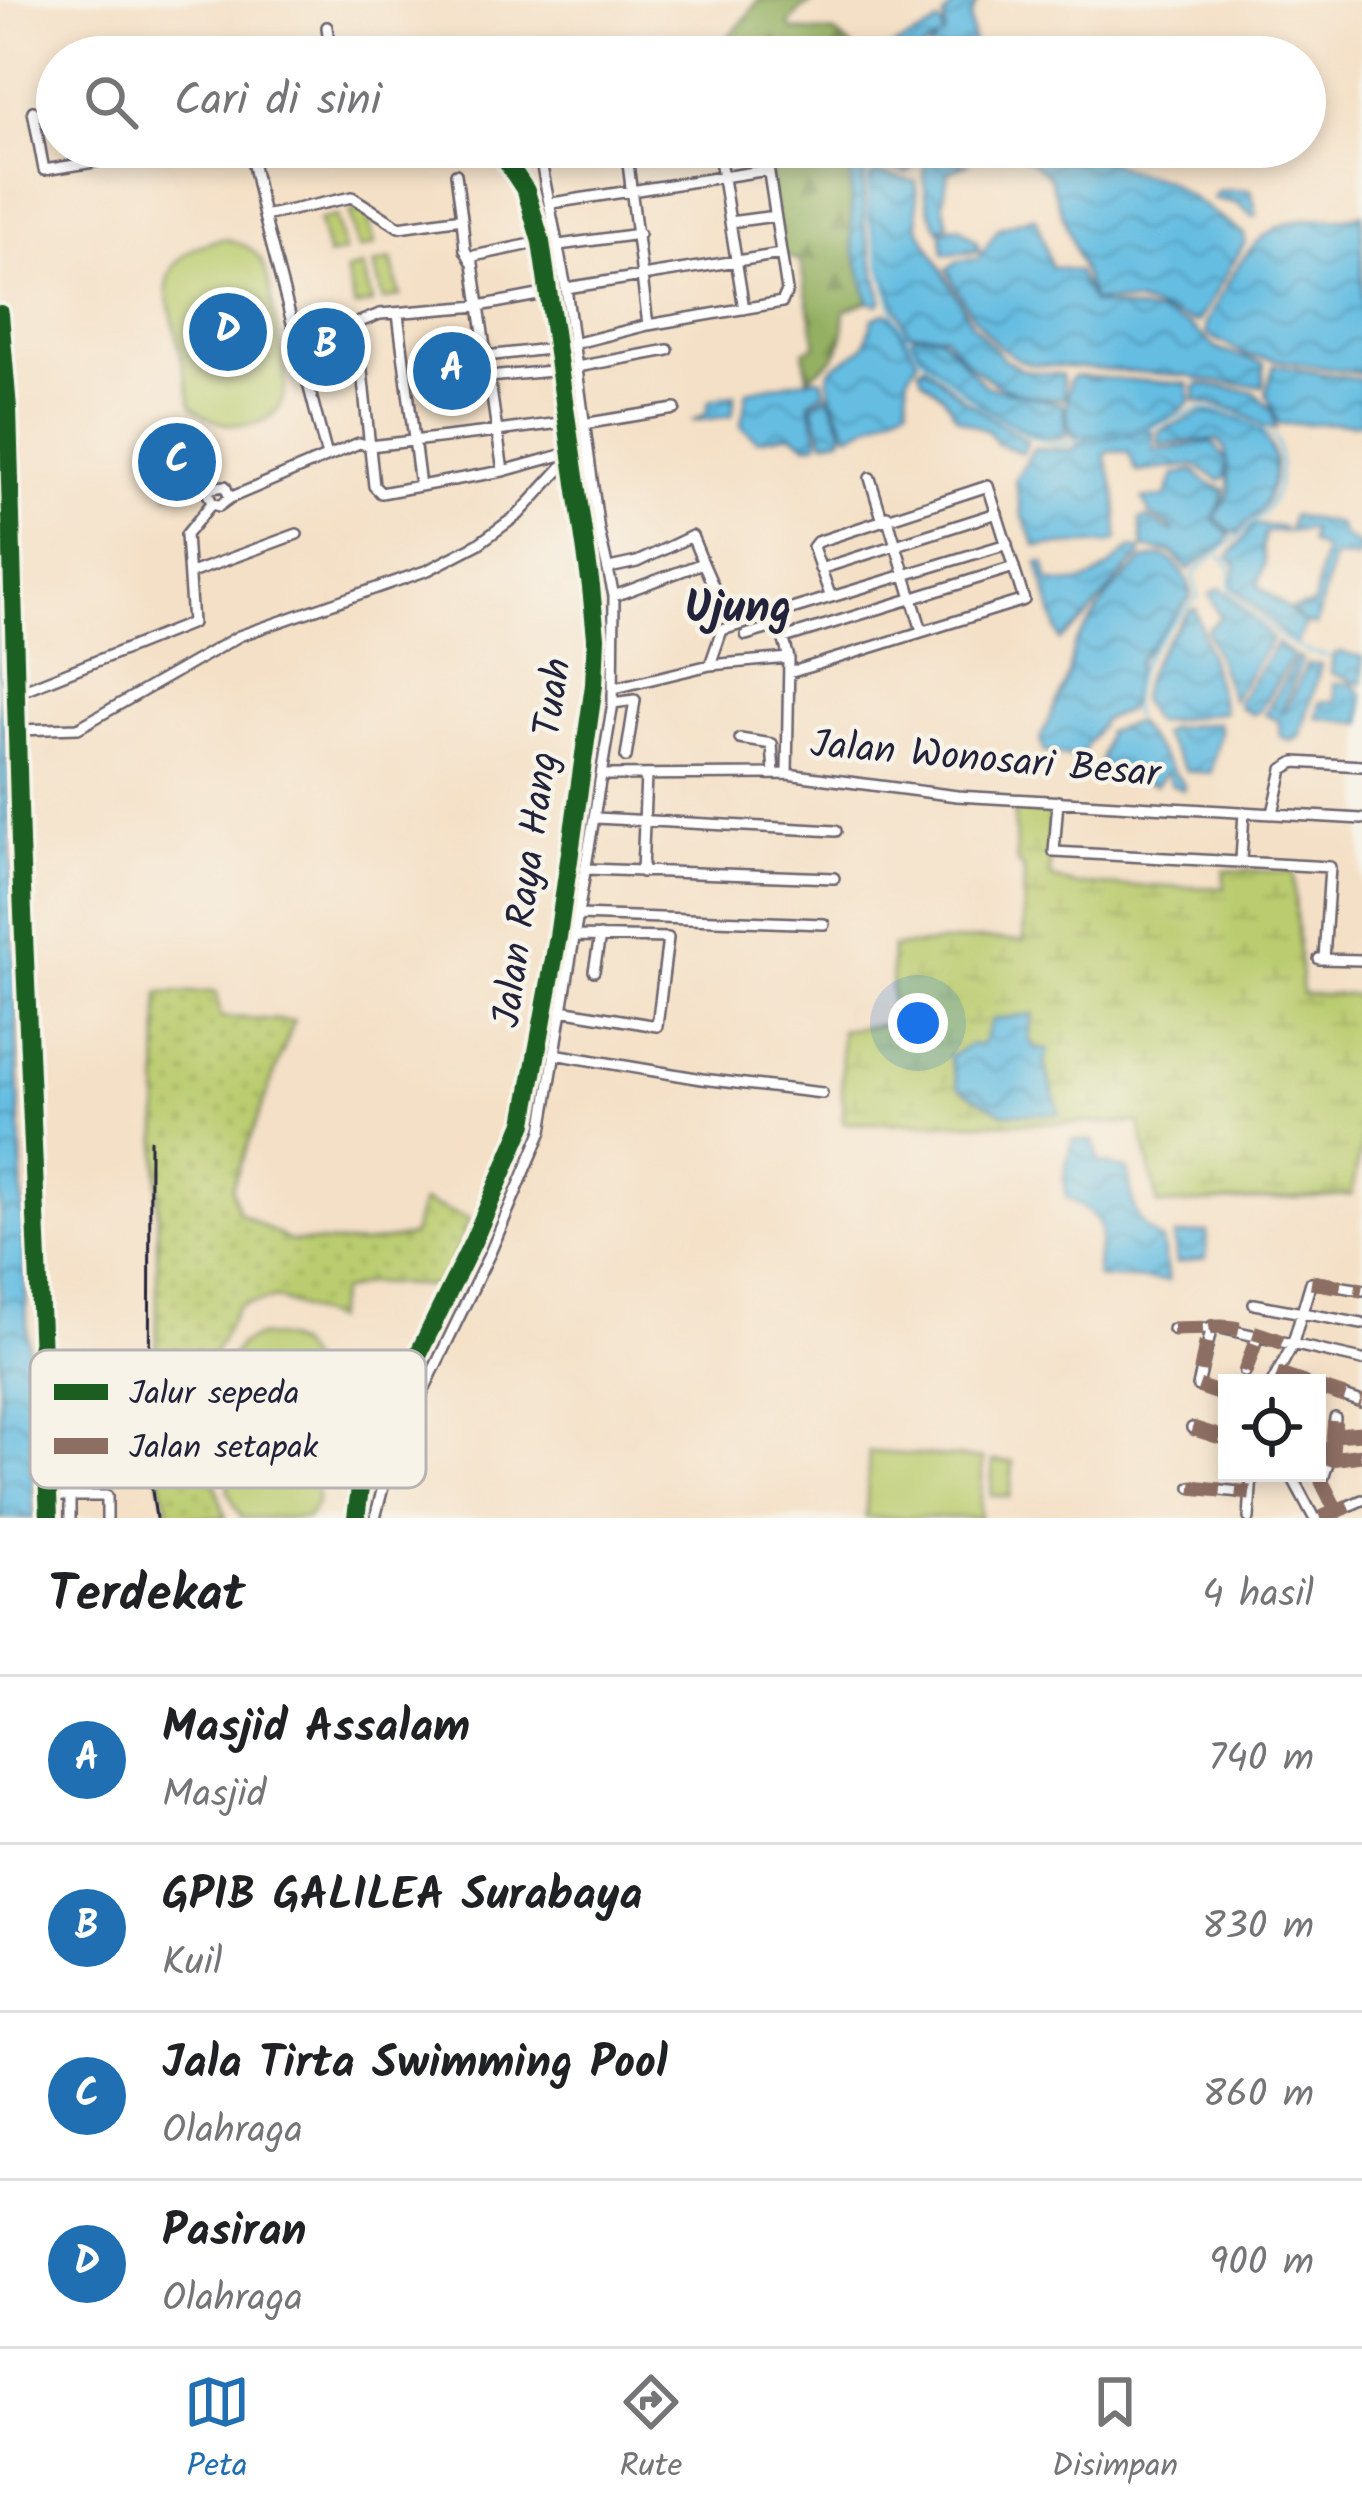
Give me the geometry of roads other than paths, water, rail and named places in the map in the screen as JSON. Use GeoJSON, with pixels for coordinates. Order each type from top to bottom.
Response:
{"type":"FeatureCollection","features":[{"type":"Feature","properties":{"kind":"street"},"geometry":{"type":"LineString","coordinates":[[327,27],[328,36]]}},
{"type":"Feature","properties":{"kind":"street"},"geometry":{"type":"LineString","coordinates":[[33,111],[36,127]]}},
{"type":"Feature","properties":{"kind":"street"},"geometry":{"type":"LineString","coordinates":[[254,168],[327,456]]}},
{"type":"Feature","properties":{"kind":"street","name":"Jalan Raya Hang Tuah"},"geometry":{"type":"LineString","coordinates":[[420,1350],[524,1123],[558,937],[596,659],[591,586],[541,242],[526,191],[511,168]]}},
{"type":"Feature","properties":{"kind":"street","name":"Jalan Raya Hang Tuah"},"geometry":{"type":"LineString","coordinates":[[426,1385],[542,1131],[615,688],[614,596],[543,168]]}},
{"type":"Feature","properties":{"kind":"street"},"geometry":{"type":"LineString","coordinates":[[628,168],[648,325]]}},
{"type":"Feature","properties":{"kind":"street"},"geometry":{"type":"LineString","coordinates":[[721,168],[744,309]]}},
{"type":"Feature","properties":{"kind":"street"},"geometry":{"type":"LineString","coordinates":[[486,356],[557,348],[648,325],[782,302],[787,291],[768,170],[552,203]]}},
{"type":"Feature","properties":{"kind":"street"},"geometry":{"type":"LineString","coordinates":[[456,174],[503,472]]}},
{"type":"Feature","properties":{"kind":"street"},"geometry":{"type":"LineString","coordinates":[[264,216],[352,197],[399,227],[461,218]]}},
{"type":"Feature","properties":{"kind":"street"},"geometry":{"type":"LineString","coordinates":[[730,222],[776,216]]}},
{"type":"Feature","properties":{"kind":"street"},"geometry":{"type":"LineString","coordinates":[[559,245],[639,234]]}},
{"type":"Feature","properties":{"kind":"street"},"geometry":{"type":"LineString","coordinates":[[469,257],[541,242]]}},
{"type":"Feature","properties":{"kind":"street"},"geometry":{"type":"LineString","coordinates":[[566,288],[782,254]]}},
{"type":"Feature","properties":{"kind":"street"},"geometry":{"type":"LineString","coordinates":[[549,293],[380,314],[357,323],[374,486],[381,494],[572,454]]}},
{"type":"Feature","properties":{"kind":"street"},"geometry":{"type":"LineString","coordinates":[[0,314],[8,409],[39,1350]]}},
{"type":"Feature","properties":{"kind":"street"},"geometry":{"type":"LineString","coordinates":[[398,314],[420,486]]}},
{"type":"Feature","properties":{"kind":"street"},"geometry":{"type":"LineString","coordinates":[[489,376],[576,368],[668,350]]}},
{"type":"Feature","properties":{"kind":"street"},"geometry":{"type":"LineString","coordinates":[[305,375],[340,365]]}},
{"type":"Feature","properties":{"kind":"street"},"geometry":{"type":"LineString","coordinates":[[583,424],[675,409]]}},
{"type":"Feature","properties":{"kind":"street"},"geometry":{"type":"LineString","coordinates":[[230,498],[230,491],[218,484],[208,494],[219,506],[359,443],[370,446],[568,422]]}},
{"type":"Feature","properties":{"kind":"street"},"geometry":{"type":"LineString","coordinates":[[17,725],[78,728],[239,636],[428,570],[519,514],[572,454]]}},
{"type":"Feature","properties":{"kind":"street"},"geometry":{"type":"LineString","coordinates":[[870,478],[922,631]]}},
{"type":"Feature","properties":{"kind":"street"},"geometry":{"type":"LineString","coordinates":[[789,673],[1024,600],[988,486],[817,542],[813,547],[830,596]]}},
{"type":"Feature","properties":{"kind":"street"},"geometry":{"type":"LineString","coordinates":[[16,693],[192,622],[186,535],[212,503]]}},
{"type":"Feature","properties":{"kind":"street"},"geometry":{"type":"LineString","coordinates":[[820,569],[997,513]]}},
{"type":"Feature","properties":{"kind":"street"},"geometry":{"type":"LineString","coordinates":[[191,573],[297,534]]}},
{"type":"Feature","properties":{"kind":"street"},"geometry":{"type":"LineString","coordinates":[[609,568],[637,562],[692,536],[715,590]]}},
{"type":"Feature","properties":{"kind":"street"},"geometry":{"type":"LineString","coordinates":[[746,635],[830,596],[1007,544]]}},
{"type":"Feature","properties":{"kind":"street"},"geometry":{"type":"LineString","coordinates":[[637,562],[644,584]]}},
{"type":"Feature","properties":{"kind":"street"},"geometry":{"type":"LineString","coordinates":[[614,596],[703,563]]}},
{"type":"Feature","properties":{"kind":"street"},"geometry":{"type":"LineString","coordinates":[[784,638],[1014,567]]}},
{"type":"Feature","properties":{"kind":"street"},"geometry":{"type":"LineString","coordinates":[[778,620],[789,658],[787,774]]}},
{"type":"Feature","properties":{"kind":"street"},"geometry":{"type":"LineString","coordinates":[[710,665],[722,630],[778,620]]}},
{"type":"Feature","properties":{"kind":"street"},"geometry":{"type":"LineString","coordinates":[[615,688],[710,665],[789,658]]}},
{"type":"Feature","properties":{"kind":"street"},"geometry":{"type":"LineString","coordinates":[[607,747],[627,752],[635,700],[613,704]]}},
{"type":"Feature","properties":{"kind":"street"},"geometry":{"type":"LineString","coordinates":[[740,739],[772,744],[774,774]]}},
{"type":"Feature","properties":{"kind":"street"},"geometry":{"type":"LineString","coordinates":[[1273,814],[1283,769],[1294,762],[1362,766]]}},
{"type":"Feature","properties":{"kind":"street","name":"Jalan Wonosari Besar"},"geometry":{"type":"LineString","coordinates":[[603,775],[787,774],[958,796],[1362,819]]}},
{"type":"Feature","properties":{"kind":"street"},"geometry":{"type":"LineString","coordinates":[[642,872],[646,775]]}},
{"type":"Feature","properties":{"kind":"street"},"geometry":{"type":"LineString","coordinates":[[1058,801],[1054,852],[1330,867],[1322,959],[1362,960]]}},
{"type":"Feature","properties":{"kind":"street"},"geometry":{"type":"LineString","coordinates":[[1241,860],[1244,812]]}},
{"type":"Feature","properties":{"kind":"street"},"geometry":{"type":"LineString","coordinates":[[596,818],[836,831]]}},
{"type":"Feature","properties":{"kind":"street"},"geometry":{"type":"LineString","coordinates":[[587,869],[835,878]]}},
{"type":"Feature","properties":{"kind":"street"},"geometry":{"type":"LineString","coordinates":[[579,915],[824,924]]}},
{"type":"Feature","properties":{"kind":"street"},"geometry":{"type":"LineString","coordinates":[[561,1010],[657,1026],[668,938],[576,936]]}},
{"type":"Feature","properties":{"kind":"street"},"geometry":{"type":"LineString","coordinates":[[594,971],[600,936]]}},
{"type":"Feature","properties":{"kind":"street"},"geometry":{"type":"LineString","coordinates":[[554,1054],[822,1093]]}},
{"type":"Feature","properties":{"kind":"street"},"geometry":{"type":"LineString","coordinates":[[1277,1374],[1292,1346],[1311,1282],[1362,1289]]}},
{"type":"Feature","properties":{"kind":"street"},"geometry":{"type":"LineString","coordinates":[[1254,1304],[1362,1324]]}},
{"type":"Feature","properties":{"kind":"street"},"geometry":{"type":"LineString","coordinates":[[1173,1329],[1211,1327],[1258,1334],[1362,1360]]}},
{"type":"Feature","properties":{"kind":"street"},"geometry":{"type":"LineString","coordinates":[[1211,1327],[1199,1388],[1218,1393]]}},
{"type":"Feature","properties":{"kind":"street"},"geometry":{"type":"LineString","coordinates":[[1245,1372],[1258,1334]]}},
{"type":"Feature","properties":{"kind":"street"},"geometry":{"type":"LineString","coordinates":[[1326,1390],[1362,1402]]}},
{"type":"Feature","properties":{"kind":"street"},"geometry":{"type":"LineString","coordinates":[[1335,1418],[1322,1482],[1336,1510]]}},
{"type":"Feature","properties":{"kind":"street"},"geometry":{"type":"LineString","coordinates":[[1192,1428],[1218,1435]]}},
{"type":"Feature","properties":{"kind":"street"},"geometry":{"type":"LineString","coordinates":[[1334,1435],[1362,1433]]}},
{"type":"Feature","properties":{"kind":"street"},"geometry":{"type":"LineString","coordinates":[[1326,1453],[1362,1455]]}},
{"type":"Feature","properties":{"kind":"street"},"geometry":{"type":"LineString","coordinates":[[1249,1518],[1251,1482]]}},
{"type":"Feature","properties":{"kind":"street"},"geometry":{"type":"LineString","coordinates":[[1295,1482],[1317,1518],[1362,1500]]}},
{"type":"Feature","properties":{"kind":"street"},"geometry":{"type":"LineString","coordinates":[[1191,1487],[1250,1493]]}},
{"type":"Feature","properties":{"kind":"street"},"geometry":{"type":"LineString","coordinates":[[47,1488],[49,1518]]}},
{"type":"Feature","properties":{"kind":"street"},"geometry":{"type":"LineString","coordinates":[[47,1496],[107,1496],[107,1518]]}},
{"type":"Feature","properties":{"kind":"street"},"geometry":{"type":"LineString","coordinates":[[70,1497],[70,1518]]}},
{"type":"Feature","properties":{"kind":"street"},"geometry":{"type":"LineString","coordinates":[[356,1513],[375,1514]]}},
{"type":"Feature","properties":{"kind":"water"},"geometry":{"type":"Polygon","coordinates":[[[958,0],[978,0],[970,18],[972,36],[944,36],[944,17],[958,0]]]}},
{"type":"Feature","properties":{"kind":"water"},"geometry":{"type":"Polygon","coordinates":[[[938,23],[943,36],[916,36],[938,23]]]}},
{"type":"Feature","properties":{"kind":"water"},"geometry":{"type":"Polygon","coordinates":[[[850,168],[864,168],[864,223],[882,300],[878,305],[869,301],[852,242],[850,168]]]}},
{"type":"Feature","properties":{"kind":"water"},"geometry":{"type":"Polygon","coordinates":[[[958,168],[948,172],[943,202],[948,223],[939,230],[930,212],[924,171],[958,168]]]}},
{"type":"Feature","properties":{"kind":"water"},"geometry":{"type":"Polygon","coordinates":[[[1039,168],[1123,168],[1165,180],[1244,234],[1245,242],[1198,323],[1137,303],[1093,301],[1049,176],[1039,168]]]}},
{"type":"Feature","properties":{"kind":"water"},"geometry":{"type":"Polygon","coordinates":[[[875,172],[916,182],[918,227],[973,325],[1003,358],[1022,370],[1062,375],[1065,398],[1011,391],[969,364],[945,335],[908,332],[885,275],[873,228],[870,187],[875,172]]]}},
{"type":"Feature","properties":{"kind":"water"},"geometry":{"type":"Polygon","coordinates":[[[1251,190],[1254,217],[1237,203],[1213,199],[1218,191],[1251,190]]]}},
{"type":"Feature","properties":{"kind":"water"},"geometry":{"type":"Polygon","coordinates":[[[1362,213],[1362,374],[1246,355],[1207,334],[1206,323],[1234,272],[1270,232],[1306,219],[1362,213]]]}},
{"type":"Feature","properties":{"kind":"water"},"geometry":{"type":"Polygon","coordinates":[[[1033,217],[1051,267],[1077,271],[1092,303],[1161,314],[1189,325],[1219,350],[1264,364],[1263,386],[1030,364],[1003,349],[970,311],[947,269],[958,261],[978,259],[999,228],[1033,217]]]}},
{"type":"Feature","properties":{"kind":"water"},"geometry":{"type":"Polygon","coordinates":[[[959,227],[977,242],[979,252],[944,254],[941,231],[959,227]]]}},
{"type":"Feature","properties":{"kind":"water"},"geometry":{"type":"Polygon","coordinates":[[[891,315],[918,360],[907,378],[908,405],[849,435],[834,402],[829,376],[834,367],[863,347],[873,318],[891,315]]]}},
{"type":"Feature","properties":{"kind":"water"},"geometry":{"type":"Polygon","coordinates":[[[915,334],[940,336],[985,386],[1063,404],[1067,436],[1050,438],[1030,432],[986,407],[915,345],[915,334]]]}},
{"type":"Feature","properties":{"kind":"water"},"geometry":{"type":"Polygon","coordinates":[[[924,364],[966,401],[1027,441],[1023,453],[998,444],[989,432],[957,417],[943,395],[922,379],[919,368],[924,364]]]}},
{"type":"Feature","properties":{"kind":"water"},"geometry":{"type":"Polygon","coordinates":[[[1274,365],[1362,380],[1362,423],[1279,424],[1266,393],[1274,365]]]}},
{"type":"Feature","properties":{"kind":"water"},"geometry":{"type":"Polygon","coordinates":[[[1074,376],[1188,384],[1191,401],[1153,423],[1074,437],[1067,410],[1069,381],[1074,376]]]}},
{"type":"Feature","properties":{"kind":"water"},"geometry":{"type":"Polygon","coordinates":[[[822,379],[825,391],[809,402],[819,440],[816,444],[806,444],[792,434],[757,440],[741,426],[747,391],[822,379]]]}},
{"type":"Feature","properties":{"kind":"water"},"geometry":{"type":"Polygon","coordinates":[[[1195,387],[1254,392],[1272,411],[1276,429],[1237,410],[1196,401],[1195,387]]]}},
{"type":"Feature","properties":{"kind":"water"},"geometry":{"type":"Polygon","coordinates":[[[735,394],[732,416],[692,421],[706,414],[709,401],[735,394]]]}},
{"type":"Feature","properties":{"kind":"water"},"geometry":{"type":"Polygon","coordinates":[[[828,394],[844,433],[824,441],[812,404],[828,394]]]}},
{"type":"Feature","properties":{"kind":"water"},"geometry":{"type":"Polygon","coordinates":[[[1202,413],[1241,420],[1266,439],[1272,452],[1271,486],[1263,506],[1237,533],[1215,517],[1230,492],[1227,463],[1221,481],[1194,465],[1137,472],[1128,452],[1110,451],[1105,455],[1116,494],[1118,539],[1036,546],[1022,515],[1015,480],[1034,448],[1072,451],[1078,444],[1148,430],[1153,432],[1154,451],[1213,442],[1227,462],[1225,448],[1217,439],[1159,445],[1159,431],[1202,413]]]}},
{"type":"Feature","properties":{"kind":"water"},"geometry":{"type":"Polygon","coordinates":[[[186,431],[196,489],[168,493],[159,436],[186,431]]]}},
{"type":"Feature","properties":{"kind":"water"},"geometry":{"type":"Polygon","coordinates":[[[1193,470],[1226,490],[1213,519],[1230,535],[1188,570],[1172,553],[1143,548],[1140,520],[1147,518],[1173,532],[1150,515],[1143,499],[1166,497],[1174,475],[1193,470]]]}},
{"type":"Feature","properties":{"kind":"water"},"geometry":{"type":"Polygon","coordinates":[[[1292,515],[1338,524],[1344,537],[1361,546],[1358,558],[1333,557],[1316,626],[1305,623],[1296,646],[1235,589],[1237,567],[1229,556],[1255,525],[1283,527],[1284,532],[1265,532],[1265,563],[1258,585],[1304,623],[1292,609],[1314,605],[1324,549],[1310,543],[1311,529],[1288,532],[1292,515]]]}},
{"type":"Feature","properties":{"kind":"water"},"geometry":{"type":"Polygon","coordinates":[[[1130,548],[1141,550],[1140,557],[1060,640],[1038,563],[1045,563],[1048,581],[1074,583],[1102,572],[1130,548]]]}},
{"type":"Feature","properties":{"kind":"water"},"geometry":{"type":"Polygon","coordinates":[[[1163,556],[1182,572],[1191,596],[1139,660],[1128,710],[1103,720],[1079,758],[1044,752],[1040,740],[1068,675],[1074,645],[1111,592],[1143,560],[1163,556]]]}},
{"type":"Feature","properties":{"kind":"water"},"geometry":{"type":"Polygon","coordinates":[[[0,576],[34,1518],[0,1518],[0,576]]]}},
{"type":"Feature","properties":{"kind":"water"},"geometry":{"type":"Polygon","coordinates":[[[1221,588],[1272,639],[1232,700],[1207,630],[1220,618],[1210,594],[1221,588]]]}},
{"type":"Feature","properties":{"kind":"water"},"geometry":{"type":"Polygon","coordinates":[[[1196,609],[1224,712],[1153,723],[1140,698],[1148,673],[1174,630],[1196,609]]]}},
{"type":"Feature","properties":{"kind":"water"},"geometry":{"type":"Polygon","coordinates":[[[1277,643],[1293,656],[1259,711],[1252,714],[1238,702],[1277,643]]]}},
{"type":"Feature","properties":{"kind":"water"},"geometry":{"type":"Polygon","coordinates":[[[1333,655],[1362,657],[1362,684],[1331,673],[1333,655]]]}},
{"type":"Feature","properties":{"kind":"water"},"geometry":{"type":"Polygon","coordinates":[[[1297,657],[1302,660],[1281,713],[1307,664],[1321,665],[1300,737],[1291,741],[1280,736],[1279,721],[1265,714],[1297,657]]]}},
{"type":"Feature","properties":{"kind":"water"},"geometry":{"type":"Polygon","coordinates":[[[1333,683],[1353,684],[1362,694],[1362,723],[1317,718],[1320,702],[1336,701],[1333,683]]]}},
{"type":"Feature","properties":{"kind":"water"},"geometry":{"type":"Polygon","coordinates":[[[1135,722],[1184,785],[1183,790],[1171,784],[1166,772],[1156,785],[1099,770],[1107,732],[1135,722]]]}},
{"type":"Feature","properties":{"kind":"water"},"geometry":{"type":"Polygon","coordinates":[[[1218,723],[1211,773],[1187,771],[1161,734],[1169,728],[1218,723]]]}},
{"type":"Feature","properties":{"kind":"water"},"geometry":{"type":"Polygon","coordinates":[[[1032,1014],[1029,1039],[1035,1048],[1048,1050],[1044,1063],[1060,1114],[1004,1113],[959,1088],[949,1057],[972,1044],[981,1046],[992,1020],[1032,1014]]]}},
{"type":"Feature","properties":{"kind":"water"},"geometry":{"type":"Polygon","coordinates":[[[1072,1140],[1094,1141],[1099,1162],[1128,1170],[1140,1220],[1162,1241],[1168,1281],[1097,1277],[1098,1222],[1066,1197],[1064,1177],[1072,1140]]]}},
{"type":"Feature","properties":{"kind":"water"},"geometry":{"type":"Polygon","coordinates":[[[1207,1232],[1206,1258],[1177,1263],[1174,1236],[1207,1232]]]}},
{"type":"Feature","properties":{"kind":"waterway"},"geometry":{"type":"LineString","coordinates":[[869,168],[868,217],[895,317],[919,354],[981,407],[1027,435],[1057,445],[1151,427],[1199,409],[1234,413],[1277,440],[1280,467],[1269,506],[1193,575],[1198,597],[1161,636],[1142,666],[1135,682],[1134,717]]}},
{"type":"Feature","properties":{"kind":"waterway"},"geometry":{"type":"LineString","coordinates":[[1222,556],[1231,568],[1230,592],[1252,613],[1286,641],[1328,656]]}},
{"type":"Feature","properties":{"kind":"railway"},"geometry":{"type":"LineString","coordinates":[[149,1350],[150,1140]]}},
{"type":"Feature","properties":{"kind":"railway"},"geometry":{"type":"LineString","coordinates":[[152,1488],[156,1518]]}},
{"type":"Feature","properties":{"kind":"place","name":"Pasiran"},"geometry":{"type":"Point","coordinates":[228,332]}},
{"type":"Feature","properties":{"kind":"place","name":"GPIB GALILEA Surabaya"},"geometry":{"type":"Point","coordinates":[326,347]}},
{"type":"Feature","properties":{"kind":"place","name":"Masjid Assalam"},"geometry":{"type":"Point","coordinates":[452,371]}},
{"type":"Feature","properties":{"kind":"place","name":"Jala Tirta Swimming Pool"},"geometry":{"type":"Point","coordinates":[177,462]}},
{"type":"Feature","properties":{"kind":"district","name":"Ujung"},"geometry":{"type":"Point","coordinates":[738,610]}}]}
